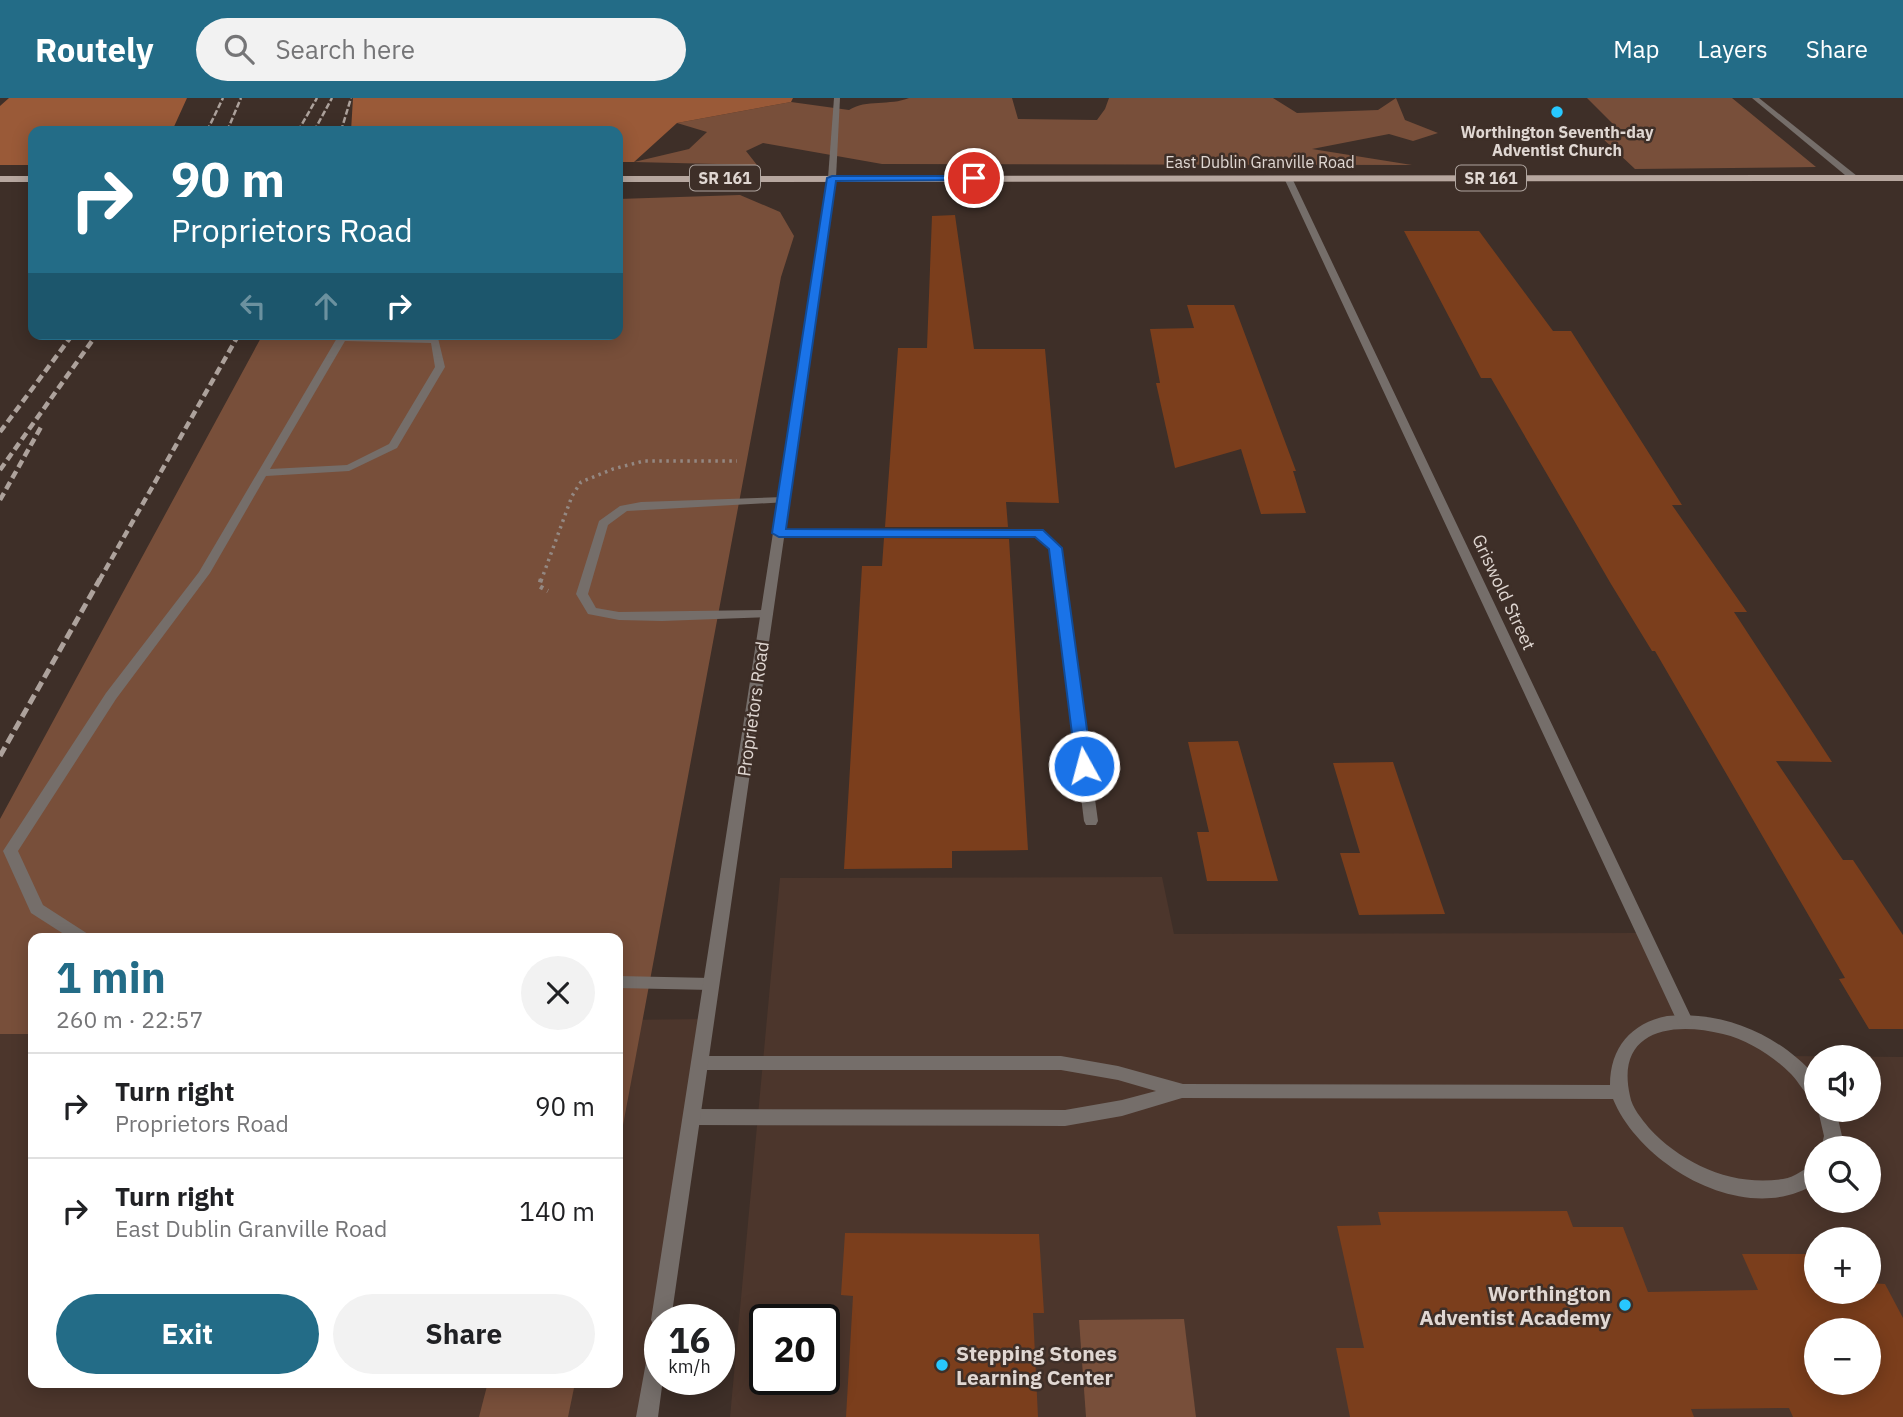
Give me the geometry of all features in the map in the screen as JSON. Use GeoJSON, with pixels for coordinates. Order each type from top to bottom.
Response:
{"type":"FeatureCollection","features":[{"type":"Feature","properties":{"kind":"main road","name":"East Dublin Granville Road"},"geometry":{"type":"LineString","coordinates":[[623,178],[1903,178]]}},
{"type":"Feature","properties":{"kind":"main road"},"geometry":{"type":"LineString","coordinates":[[0,179],[28,179]]}},
{"type":"Feature","properties":{"kind":"street","name":"Proprietors Road"},"geometry":{"type":"LineString","coordinates":[[663,1304],[832,178],[837,98]]}},
{"type":"Feature","properties":{"kind":"street"},"geometry":{"type":"LineString","coordinates":[[1755,98],[1854,178]]}},
{"type":"Feature","properties":{"kind":"street","name":"Griswold Street"},"geometry":{"type":"LineString","coordinates":[[1288,178],[1685,1021]]}},
{"type":"Feature","properties":{"kind":"street"},"geometry":{"type":"LineString","coordinates":[[74,933],[37,909],[10,851],[111,696],[204,573],[341,340]]}},
{"type":"Feature","properties":{"kind":"street"},"geometry":{"type":"LineString","coordinates":[[262,473],[349,468],[393,446],[440,367],[435,340]]}},
{"type":"Feature","properties":{"kind":"street"},"geometry":{"type":"LineString","coordinates":[[767,614],[619,616],[592,611],[582,594],[603,523],[624,508],[641,505],[784,500]]}},
{"type":"Feature","properties":{"kind":"street"},"geometry":{"type":"LineString","coordinates":[[779,533],[1038,533],[1056,548],[1091,821]]}},
{"type":"Feature","properties":{"kind":"street"},"geometry":{"type":"LineString","coordinates":[[623,982],[711,985]]}},
{"type":"Feature","properties":{"kind":"street"},"geometry":{"type":"LineString","coordinates":[[1804,1076],[1783,1056],[1752,1038],[1718,1025],[1685,1021],[1656,1025],[1634,1038],[1620,1057],[1618,1081],[1626,1109],[1646,1136],[1674,1160],[1710,1179],[1747,1190],[1782,1189],[1804,1181]]}},
{"type":"Feature","properties":{"kind":"street"},"geometry":{"type":"LineString","coordinates":[[700,1063],[1061,1063],[1118,1073],[1183,1091],[1621,1092]]}},
{"type":"Feature","properties":{"kind":"street"},"geometry":{"type":"LineString","coordinates":[[692,1117],[1065,1118],[1122,1108],[1183,1091]]}},
{"type":"Feature","properties":{"kind":"street"},"geometry":{"type":"LineString","coordinates":[[647,1417],[650,1395]]}},
{"type":"Feature","properties":{"kind":"shaded area"},"geometry":{"type":"Polygon","coordinates":[[[9,98],[187,98],[174,126],[28,126],[28,165],[0,165],[0,106],[9,98]]]}},
{"type":"Feature","properties":{"kind":"shaded area"},"geometry":{"type":"Polygon","coordinates":[[[353,98],[793,98],[791,102],[677,123],[634,162],[623,162],[623,126],[351,126],[353,98]]]}},
{"type":"Feature","properties":{"kind":"shaded area"},"geometry":{"type":"Polygon","coordinates":[[[909,98],[1012,98],[1018,119],[1097,120],[1109,98],[1273,98],[1297,113],[1378,110],[1396,98],[1405,120],[1438,133],[1413,141],[1389,134],[1312,149],[1412,165],[882,164],[763,143],[746,151],[757,165],[634,162],[689,149],[707,132],[677,123],[791,102],[849,110],[863,105],[909,98]]]}},
{"type":"Feature","properties":{"kind":"shaded area"},"geometry":{"type":"Polygon","coordinates":[[[1587,98],[1732,98],[1816,167],[1635,169],[1600,136],[1616,127],[1587,98]]]}},
{"type":"Feature","properties":{"kind":"shaded area"},"geometry":{"type":"Polygon","coordinates":[[[740,195],[780,212],[794,236],[781,277],[623,1125],[623,933],[28,933],[28,1034],[0,1034],[0,819],[260,340],[623,340],[623,199],[740,195]]]}},
{"type":"Feature","properties":{"kind":"shaded area"},"geometry":{"type":"Polygon","coordinates":[[[1162,877],[1174,934],[1644,933],[1685,1021],[1718,1025],[1783,1056],[1804,1056],[1804,1122],[1881,1122],[1881,1057],[1903,1057],[1903,1417],[730,1417],[732,1395],[735,1395],[735,1363],[780,878],[1162,877]]]}},
{"type":"Feature","properties":{"kind":"shaded area"},"geometry":{"type":"Polygon","coordinates":[[[707,1019],[662,1304],[644,1304],[644,1395],[650,1395],[647,1417],[0,1417],[0,1024],[28,1024],[28,1388],[623,1388],[623,1020],[707,1019]]]}},
{"type":"Feature","properties":{"kind":"shaded area"},"geometry":{"type":"Polygon","coordinates":[[[1184,1319],[1196,1417],[1086,1417],[1079,1320],[1184,1319]]]}},
{"type":"Feature","properties":{"kind":"shaded area"},"geometry":{"type":"Polygon","coordinates":[[[486,1388],[574,1388],[568,1417],[479,1417],[486,1388]]]}},
{"type":"Feature","properties":{"kind":"building"},"geometry":{"type":"Polygon","coordinates":[[[955,215],[974,349],[1045,349],[1059,503],[1006,502],[1008,527],[885,527],[898,348],[927,348],[932,216],[955,215]]]}},
{"type":"Feature","properties":{"kind":"building"},"geometry":{"type":"Polygon","coordinates":[[[1404,231],[1479,231],[1553,331],[1571,331],[1682,505],[1672,505],[1747,612],[1734,612],[1832,762],[1776,761],[1843,860],[1853,860],[1903,935],[1903,1029],[1869,1029],[1839,979],[1845,978],[1655,651],[1652,651],[1611,584],[1491,378],[1481,378],[1404,231]]]}},
{"type":"Feature","properties":{"kind":"building"},"geometry":{"type":"Polygon","coordinates":[[[1187,305],[1234,305],[1296,471],[1293,471],[1306,513],[1261,514],[1241,449],[1175,468],[1156,383],[1160,383],[1150,329],[1194,328],[1187,305]]]}},
{"type":"Feature","properties":{"kind":"building"},"geometry":{"type":"Polygon","coordinates":[[[884,538],[1009,539],[1028,850],[952,851],[952,868],[844,869],[862,566],[882,566],[884,538]]]}},
{"type":"Feature","properties":{"kind":"building"},"geometry":{"type":"Polygon","coordinates":[[[1238,741],[1278,881],[1207,881],[1197,832],[1209,832],[1188,742],[1238,741]]]}},
{"type":"Feature","properties":{"kind":"building"},"geometry":{"type":"Polygon","coordinates":[[[1393,762],[1445,914],[1359,915],[1340,853],[1360,853],[1333,763],[1393,762]]]}},
{"type":"Feature","properties":{"kind":"building","name":"Worthington Adventist Academy"},"geometry":{"type":"Polygon","coordinates":[[[1567,1211],[1573,1227],[1623,1227],[1648,1292],[1758,1290],[1742,1254],[1804,1254],[1804,1304],[1881,1304],[1881,1284],[1885,1284],[1903,1318],[1903,1417],[1793,1417],[1789,1408],[1691,1409],[1694,1417],[1350,1417],[1336,1348],[1364,1348],[1337,1226],[1381,1225],[1378,1212],[1567,1211]]]}},
{"type":"Feature","properties":{"kind":"building","name":"Stepping Stones Learning Center"},"geometry":{"type":"Polygon","coordinates":[[[845,1233],[1039,1234],[1044,1313],[1033,1313],[1038,1417],[846,1417],[853,1296],[841,1295],[845,1233]]]}},
{"type":"Feature","properties":{"kind":"railway"},"geometry":{"type":"LineString","coordinates":[[209,126],[223,98]]}},
{"type":"Feature","properties":{"kind":"railway"},"geometry":{"type":"LineString","coordinates":[[229,126],[241,98]]}},
{"type":"Feature","properties":{"kind":"railway"},"geometry":{"type":"LineString","coordinates":[[301,126],[317,98]]}},
{"type":"Feature","properties":{"kind":"railway"},"geometry":{"type":"LineString","coordinates":[[317,126],[332,98]]}},
{"type":"Feature","properties":{"kind":"railway"},"geometry":{"type":"LineString","coordinates":[[343,126],[351,98]]}},
{"type":"Feature","properties":{"kind":"railway"},"geometry":{"type":"LineString","coordinates":[[0,432],[69,340]]}},
{"type":"Feature","properties":{"kind":"railway"},"geometry":{"type":"LineString","coordinates":[[0,470],[93,340]]}},
{"type":"Feature","properties":{"kind":"railway"},"geometry":{"type":"LineString","coordinates":[[99,581],[236,340]]}},
{"type":"Feature","properties":{"kind":"railway"},"geometry":{"type":"LineString","coordinates":[[0,500],[41,427]]}},
{"type":"Feature","properties":{"kind":"railway"},"geometry":{"type":"LineString","coordinates":[[0,756],[100,579]]}},
{"type":"Feature","properties":{"kind":"place","name":"Worthington Seventh-day Adventist Church"},"geometry":{"type":"Point","coordinates":[1557,112]}},
{"type":"Feature","properties":{"kind":"place","name":"Worthington Adventist Academy"},"geometry":{"type":"Point","coordinates":[1625,1305]}},
{"type":"Feature","properties":{"kind":"place","name":"Stepping Stones Learning Center"},"geometry":{"type":"Point","coordinates":[942,1365]}},
{"type":"Feature","properties":{"kind":"route"},"geometry":{"type":"LineString","coordinates":[[974,178],[832,178],[779,533],[1038,533],[1056,548],[1084,766]]}}]}
